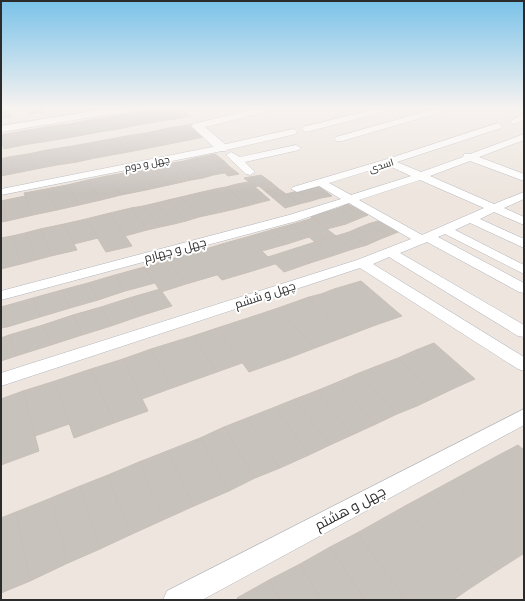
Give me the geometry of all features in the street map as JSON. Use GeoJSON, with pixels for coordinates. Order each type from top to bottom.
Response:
{"type":"FeatureCollection","features":[{"type":"Feature","properties":{"kind":"street"},"geometry":{"type":"LineString","coordinates":[[209,137],[250,172]]}},
{"type":"Feature","properties":{"kind":"street","name":"چهل و دوم"},"geometry":{"type":"LineString","coordinates":[[1,192],[271,137]]}},
{"type":"Feature","properties":{"kind":"street"},"geometry":{"type":"LineString","coordinates":[[339,139],[345,137]]}},
{"type":"Feature","properties":{"kind":"street","name":"اسدی"},"geometry":{"type":"LineString","coordinates":[[297,189],[321,183],[464,137]]}},
{"type":"Feature","properties":{"kind":"street"},"geometry":{"type":"LineString","coordinates":[[511,137],[522,140]]}},
{"type":"Feature","properties":{"kind":"street","name":"چهل و چهارم"},"geometry":{"type":"LineString","coordinates":[[1,296],[293,218],[421,176],[522,140]]}},
{"type":"Feature","properties":{"kind":"street"},"geometry":{"type":"LineString","coordinates":[[440,145],[524,178]]}},
{"type":"Feature","properties":{"kind":"street"},"geometry":{"type":"LineString","coordinates":[[237,160],[296,148]]}},
{"type":"Feature","properties":{"kind":"street"},"geometry":{"type":"LineString","coordinates":[[388,162],[524,221]]}},
{"type":"Feature","properties":{"kind":"street"},"geometry":{"type":"LineString","coordinates":[[321,183],[349,200],[524,289]]}},
{"type":"Feature","properties":{"kind":"street","name":"چهل و ششم"},"geometry":{"type":"LineString","coordinates":[[1,380],[391,253],[494,208],[522,198]]}},
{"type":"Feature","properties":{"kind":"street"},"geometry":{"type":"LineString","coordinates":[[471,219],[524,244]]}},
{"type":"Feature","properties":{"kind":"street"},"geometry":{"type":"LineString","coordinates":[[446,230],[524,270]]}},
{"type":"Feature","properties":{"kind":"street"},"geometry":{"type":"LineString","coordinates":[[391,253],[524,332]]}},
{"type":"Feature","properties":{"kind":"street"},"geometry":{"type":"LineString","coordinates":[[362,263],[524,365]]}},
{"type":"Feature","properties":{"kind":"street","name":"چهل و هشتم"},"geometry":{"type":"LineString","coordinates":[[176,600],[524,416]]}},
{"type":"Feature","properties":{"kind":"building"},"geometry":{"type":"Polygon","coordinates":[[[1,137],[19,137],[23,145],[4,149],[1,137]]]}},
{"type":"Feature","properties":{"kind":"building"},"geometry":{"type":"Polygon","coordinates":[[[19,137],[39,137],[42,142],[23,145],[19,137]]]}},
{"type":"Feature","properties":{"kind":"building"},"geometry":{"type":"Polygon","coordinates":[[[39,137],[60,137],[61,139],[42,142],[39,137]]]}},
{"type":"Feature","properties":{"kind":"building"},"geometry":{"type":"Polygon","coordinates":[[[60,137],[72,137],[61,139],[60,137]]]}},
{"type":"Feature","properties":{"kind":"building"},"geometry":{"type":"Polygon","coordinates":[[[127,137],[150,137],[159,146],[139,150],[127,137]]]}},
{"type":"Feature","properties":{"kind":"building"},"geometry":{"type":"Polygon","coordinates":[[[127,137],[139,150],[128,152],[116,138],[127,137]]]}},
{"type":"Feature","properties":{"kind":"building"},"geometry":{"type":"Polygon","coordinates":[[[150,137],[162,137],[169,144],[159,146],[150,137]]]}},
{"type":"Feature","properties":{"kind":"building"},"geometry":{"type":"Polygon","coordinates":[[[162,137],[173,137],[179,142],[169,144],[162,137]]]}},
{"type":"Feature","properties":{"kind":"building"},"geometry":{"type":"Polygon","coordinates":[[[173,137],[186,137],[189,140],[179,142],[173,137]]]}},
{"type":"Feature","properties":{"kind":"building"},"geometry":{"type":"Polygon","coordinates":[[[186,137],[198,138],[189,140],[186,137]]]}},
{"type":"Feature","properties":{"kind":"building"},"geometry":{"type":"Polygon","coordinates":[[[116,138],[128,152],[117,154],[105,140],[116,138]]]}},
{"type":"Feature","properties":{"kind":"building"},"geometry":{"type":"Polygon","coordinates":[[[105,140],[117,154],[95,158],[84,144],[105,140]]]}},
{"type":"Feature","properties":{"kind":"building"},"geometry":{"type":"Polygon","coordinates":[[[84,144],[95,158],[77,162],[66,147],[84,144]]]}},
{"type":"Feature","properties":{"kind":"building"},"geometry":{"type":"Polygon","coordinates":[[[66,147],[77,162],[57,165],[47,150],[66,147]]]}},
{"type":"Feature","properties":{"kind":"building"},"geometry":{"type":"Polygon","coordinates":[[[47,150],[57,165],[36,169],[28,154],[47,150]]]}},
{"type":"Feature","properties":{"kind":"building"},"geometry":{"type":"Polygon","coordinates":[[[28,154],[36,169],[16,173],[8,157],[28,154]]]}},
{"type":"Feature","properties":{"kind":"building"},"geometry":{"type":"Polygon","coordinates":[[[215,154],[224,161],[213,163],[205,156],[215,154]]]}},
{"type":"Feature","properties":{"kind":"building"},"geometry":{"type":"Polygon","coordinates":[[[205,156],[224,173],[213,175],[195,158],[205,156]]]}},
{"type":"Feature","properties":{"kind":"building"},"geometry":{"type":"Polygon","coordinates":[[[8,157],[16,173],[1,176],[1,159],[8,157]]]}},
{"type":"Feature","properties":{"kind":"building"},"geometry":{"type":"Polygon","coordinates":[[[195,158],[213,175],[203,178],[184,161],[195,158]]]}},
{"type":"Feature","properties":{"kind":"building"},"geometry":{"type":"Polygon","coordinates":[[[184,161],[203,178],[191,180],[173,163],[184,161]]]}},
{"type":"Feature","properties":{"kind":"building"},"geometry":{"type":"Polygon","coordinates":[[[224,161],[230,167],[220,169],[213,163],[224,161]]]}},
{"type":"Feature","properties":{"kind":"building"},"geometry":{"type":"Polygon","coordinates":[[[173,163],[191,180],[169,185],[153,167],[173,163]]]}},
{"type":"Feature","properties":{"kind":"building"},"geometry":{"type":"Polygon","coordinates":[[[153,167],[169,185],[146,190],[130,172],[153,167]]]}},
{"type":"Feature","properties":{"kind":"building"},"geometry":{"type":"Polygon","coordinates":[[[230,167],[239,174],[228,176],[220,169],[230,167]]]}},
{"type":"Feature","properties":{"kind":"building"},"geometry":{"type":"Polygon","coordinates":[[[130,172],[146,190],[121,195],[107,176],[130,172]]]}},
{"type":"Feature","properties":{"kind":"building"},"geometry":{"type":"Polygon","coordinates":[[[261,175],[272,183],[255,187],[244,178],[261,175]]]}},
{"type":"Feature","properties":{"kind":"building"},"geometry":{"type":"Polygon","coordinates":[[[107,176],[121,195],[101,200],[88,180],[107,176]]]}},
{"type":"Feature","properties":{"kind":"building"},"geometry":{"type":"Polygon","coordinates":[[[88,180],[101,200],[79,205],[67,185],[88,180]]]}},
{"type":"Feature","properties":{"kind":"building"},"geometry":{"type":"Polygon","coordinates":[[[248,182],[270,200],[258,203],[237,184],[248,182]]]}},
{"type":"Feature","properties":{"kind":"building"},"geometry":{"type":"Polygon","coordinates":[[[272,183],[279,189],[266,192],[259,186],[272,183]]]}},
{"type":"Feature","properties":{"kind":"building"},"geometry":{"type":"Polygon","coordinates":[[[237,184],[258,203],[247,206],[226,187],[237,184]]]}},
{"type":"Feature","properties":{"kind":"building"},"geometry":{"type":"Polygon","coordinates":[[[67,185],[79,205],[57,210],[46,189],[67,185]]]}},
{"type":"Feature","properties":{"kind":"building"},"geometry":{"type":"Polygon","coordinates":[[[318,186],[332,196],[321,198],[308,189],[318,186]]]}},
{"type":"Feature","properties":{"kind":"building"},"geometry":{"type":"Polygon","coordinates":[[[226,187],[247,206],[235,209],[215,189],[226,187]]]}},
{"type":"Feature","properties":{"kind":"building"},"geometry":{"type":"Polygon","coordinates":[[[46,189],[57,210],[33,215],[24,193],[46,189]]]}},
{"type":"Feature","properties":{"kind":"building"},"geometry":{"type":"Polygon","coordinates":[[[215,189],[235,209],[222,212],[202,192],[215,189]]]}},
{"type":"Feature","properties":{"kind":"building"},"geometry":{"type":"Polygon","coordinates":[[[279,189],[286,194],[272,197],[266,192],[279,189]]]}},
{"type":"Feature","properties":{"kind":"building"},"geometry":{"type":"Polygon","coordinates":[[[308,189],[321,198],[311,201],[298,191],[308,189]]]}},
{"type":"Feature","properties":{"kind":"building"},"geometry":{"type":"Polygon","coordinates":[[[298,191],[311,201],[299,204],[286,194],[298,191]]]}},
{"type":"Feature","properties":{"kind":"building"},"geometry":{"type":"Polygon","coordinates":[[[202,192],[222,212],[199,217],[181,197],[202,192]]]}},
{"type":"Feature","properties":{"kind":"building"},"geometry":{"type":"Polygon","coordinates":[[[286,194],[299,204],[285,208],[272,197],[286,194]]]}},
{"type":"Feature","properties":{"kind":"building"},"geometry":{"type":"Polygon","coordinates":[[[25,196],[33,215],[7,221],[1,201],[25,196]]]}},
{"type":"Feature","properties":{"kind":"building"},"geometry":{"type":"Polygon","coordinates":[[[181,197],[199,217],[186,221],[168,200],[181,197]]]}},
{"type":"Feature","properties":{"kind":"building"},"geometry":{"type":"Polygon","coordinates":[[[168,200],[186,221],[174,224],[156,203],[168,200]]]}},
{"type":"Feature","properties":{"kind":"building"},"geometry":{"type":"Polygon","coordinates":[[[156,203],[174,224],[160,227],[143,206],[156,203]]]}},
{"type":"Feature","properties":{"kind":"building"},"geometry":{"type":"Polygon","coordinates":[[[348,204],[368,215],[358,219],[339,208],[348,204]]]}},
{"type":"Feature","properties":{"kind":"building"},"geometry":{"type":"Polygon","coordinates":[[[1,205],[7,221],[1,222],[1,205]]]}},
{"type":"Feature","properties":{"kind":"building"},"geometry":{"type":"Polygon","coordinates":[[[143,206],[160,227],[147,230],[131,208],[143,206]]]}},
{"type":"Feature","properties":{"kind":"building"},"geometry":{"type":"Polygon","coordinates":[[[131,208],[147,230],[125,236],[110,213],[131,208]]]}},
{"type":"Feature","properties":{"kind":"building"},"geometry":{"type":"Polygon","coordinates":[[[339,208],[358,219],[346,224],[326,212],[339,208]]]}},
{"type":"Feature","properties":{"kind":"building"},"geometry":{"type":"Polygon","coordinates":[[[326,212],[346,224],[327,229],[311,217],[326,212]]]}},
{"type":"Feature","properties":{"kind":"building"},"geometry":{"type":"Polygon","coordinates":[[[110,213],[132,246],[106,252],[86,219],[110,213]]]}},
{"type":"Feature","properties":{"kind":"building"},"geometry":{"type":"Polygon","coordinates":[[[313,218],[336,236],[326,239],[303,221],[313,218]]]}},
{"type":"Feature","properties":{"kind":"building"},"geometry":{"type":"Polygon","coordinates":[[[86,219],[98,238],[74,244],[64,224],[86,219]]]}},
{"type":"Feature","properties":{"kind":"building"},"geometry":{"type":"Polygon","coordinates":[[[303,221],[326,239],[315,242],[293,224],[303,221]]]}},
{"type":"Feature","properties":{"kind":"building"},"geometry":{"type":"Polygon","coordinates":[[[378,221],[398,232],[388,236],[368,224],[378,221]]]}},
{"type":"Feature","properties":{"kind":"building"},"geometry":{"type":"Polygon","coordinates":[[[64,224],[77,250],[51,256],[40,229],[64,224]]]}},
{"type":"Feature","properties":{"kind":"building"},"geometry":{"type":"Polygon","coordinates":[[[293,224],[309,237],[287,244],[271,230],[293,224]]]}},
{"type":"Feature","properties":{"kind":"building"},"geometry":{"type":"Polygon","coordinates":[[[368,224],[388,236],[378,240],[358,228],[368,224]]]}},
{"type":"Feature","properties":{"kind":"building"},"geometry":{"type":"Polygon","coordinates":[[[358,228],[378,240],[367,245],[349,232],[358,228]]]}},
{"type":"Feature","properties":{"kind":"building"},"geometry":{"type":"Polygon","coordinates":[[[40,229],[51,256],[36,260],[25,233],[40,229]]]}},
{"type":"Feature","properties":{"kind":"building"},"geometry":{"type":"Polygon","coordinates":[[[271,230],[287,244],[262,251],[247,237],[271,230]]]}},
{"type":"Feature","properties":{"kind":"building"},"geometry":{"type":"Polygon","coordinates":[[[349,232],[367,245],[353,249],[336,236],[349,232]]]}},
{"type":"Feature","properties":{"kind":"building"},"geometry":{"type":"Polygon","coordinates":[[[25,233],[36,260],[21,264],[12,236],[25,233]]]}},
{"type":"Feature","properties":{"kind":"building"},"geometry":{"type":"Polygon","coordinates":[[[12,236],[21,264],[1,269],[1,238],[12,236]]]}},
{"type":"Feature","properties":{"kind":"building"},"geometry":{"type":"Polygon","coordinates":[[[336,236],[353,249],[332,256],[315,242],[336,236]]]}},
{"type":"Feature","properties":{"kind":"building"},"geometry":{"type":"Polygon","coordinates":[[[247,237],[275,264],[249,272],[222,244],[247,237]]]}},
{"type":"Feature","properties":{"kind":"building"},"geometry":{"type":"Polygon","coordinates":[[[315,242],[332,256],[310,263],[293,249],[315,242]]]}},
{"type":"Feature","properties":{"kind":"building"},"geometry":{"type":"Polygon","coordinates":[[[222,244],[249,272],[222,280],[196,252],[222,244]]]}},
{"type":"Feature","properties":{"kind":"building"},"geometry":{"type":"Polygon","coordinates":[[[293,249],[310,263],[284,272],[268,257],[293,249]]]}},
{"type":"Feature","properties":{"kind":"building"},"geometry":{"type":"Polygon","coordinates":[[[196,252],[217,275],[186,284],[167,260],[196,252]]]}},
{"type":"Feature","properties":{"kind":"building"},"geometry":{"type":"Polygon","coordinates":[[[167,260],[186,284],[161,292],[144,267],[167,260]]]}},
{"type":"Feature","properties":{"kind":"building"},"geometry":{"type":"Polygon","coordinates":[[[144,267],[155,283],[125,291],[115,275],[144,267]]]}},
{"type":"Feature","properties":{"kind":"building"},"geometry":{"type":"Polygon","coordinates":[[[115,275],[125,291],[98,300],[88,283],[115,275]]]}},
{"type":"Feature","properties":{"kind":"building"},"geometry":{"type":"Polygon","coordinates":[[[361,281],[402,316],[373,326],[334,289],[361,281]]]}},
{"type":"Feature","properties":{"kind":"building"},"geometry":{"type":"Polygon","coordinates":[[[88,283],[98,300],[70,308],[62,290],[88,283]]]}},
{"type":"Feature","properties":{"kind":"building"},"geometry":{"type":"Polygon","coordinates":[[[160,289],[172,306],[140,316],[129,298],[160,289]]]}},
{"type":"Feature","properties":{"kind":"building"},"geometry":{"type":"Polygon","coordinates":[[[334,289],[373,326],[360,331],[321,294],[334,289]]]}},
{"type":"Feature","properties":{"kind":"building"},"geometry":{"type":"Polygon","coordinates":[[[62,290],[70,308],[40,317],[33,298],[62,290]]]}},
{"type":"Feature","properties":{"kind":"building"},"geometry":{"type":"Polygon","coordinates":[[[321,294],[360,331],[347,336],[309,297],[321,294]]]}},
{"type":"Feature","properties":{"kind":"building"},"geometry":{"type":"Polygon","coordinates":[[[309,297],[347,336],[315,348],[278,308],[309,297]]]}},
{"type":"Feature","properties":{"kind":"building"},"geometry":{"type":"Polygon","coordinates":[[[33,298],[40,317],[7,327],[1,307],[33,298]]]}},
{"type":"Feature","properties":{"kind":"building"},"geometry":{"type":"Polygon","coordinates":[[[129,298],[140,316],[111,326],[101,307],[129,298]]]}},
{"type":"Feature","properties":{"kind":"building"},"geometry":{"type":"Polygon","coordinates":[[[1,307],[7,327],[1,328],[1,307]]]}},
{"type":"Feature","properties":{"kind":"building"},"geometry":{"type":"Polygon","coordinates":[[[101,307],[111,326],[82,335],[73,315],[101,307]]]}},
{"type":"Feature","properties":{"kind":"building"},"geometry":{"type":"Polygon","coordinates":[[[278,308],[315,348],[289,358],[254,316],[278,308]]]}},
{"type":"Feature","properties":{"kind":"building"},"geometry":{"type":"Polygon","coordinates":[[[73,315],[82,335],[51,345],[43,325],[73,315]]]}},
{"type":"Feature","properties":{"kind":"building"},"geometry":{"type":"Polygon","coordinates":[[[254,316],[289,358],[249,372],[217,328],[254,316]]]}},
{"type":"Feature","properties":{"kind":"building"},"geometry":{"type":"Polygon","coordinates":[[[43,325],[51,345],[16,356],[9,335],[43,325]]]}},
{"type":"Feature","properties":{"kind":"building"},"geometry":{"type":"Polygon","coordinates":[[[217,328],[242,363],[217,372],[193,336],[217,328]]]}},
{"type":"Feature","properties":{"kind":"building"},"geometry":{"type":"Polygon","coordinates":[[[9,335],[16,356],[1,361],[1,338],[9,335]]]}},
{"type":"Feature","properties":{"kind":"building"},"geometry":{"type":"Polygon","coordinates":[[[193,336],[217,372],[172,388],[151,349],[193,336]]]}},
{"type":"Feature","properties":{"kind":"building"},"geometry":{"type":"Polygon","coordinates":[[[434,343],[475,379],[457,387],[416,350],[434,343]]]}},
{"type":"Feature","properties":{"kind":"building"},"geometry":{"type":"Polygon","coordinates":[[[151,349],[172,388],[142,399],[123,359],[151,349]]]}},
{"type":"Feature","properties":{"kind":"building"},"geometry":{"type":"Polygon","coordinates":[[[416,350],[457,387],[438,396],[398,358],[416,350]]]}},
{"type":"Feature","properties":{"kind":"building"},"geometry":{"type":"Polygon","coordinates":[[[398,358],[438,396],[417,406],[377,366],[398,358]]]}},
{"type":"Feature","properties":{"kind":"building"},"geometry":{"type":"Polygon","coordinates":[[[123,359],[148,411],[114,423],[91,369],[123,359]]]}},
{"type":"Feature","properties":{"kind":"building"},"geometry":{"type":"Polygon","coordinates":[[[377,366],[417,406],[397,414],[359,373],[377,366]]]}},
{"type":"Feature","properties":{"kind":"building"},"geometry":{"type":"Polygon","coordinates":[[[91,369],[114,423],[74,438],[55,381],[91,369]]]}},
{"type":"Feature","properties":{"kind":"building"},"geometry":{"type":"Polygon","coordinates":[[[359,373],[397,414],[376,424],[338,382],[359,373]]]}},
{"type":"Feature","properties":{"kind":"building"},"geometry":{"type":"Polygon","coordinates":[[[55,381],[69,424],[35,436],[23,391],[55,381]]]}},
{"type":"Feature","properties":{"kind":"building"},"geometry":{"type":"Polygon","coordinates":[[[338,382],[376,424],[352,435],[316,391],[338,382]]]}},
{"type":"Feature","properties":{"kind":"building"},"geometry":{"type":"Polygon","coordinates":[[[23,391],[39,451],[1,465],[1,399],[23,391]]]}},
{"type":"Feature","properties":{"kind":"building"},"geometry":{"type":"Polygon","coordinates":[[[316,391],[352,435],[330,445],[295,399],[316,391]]]}},
{"type":"Feature","properties":{"kind":"building"},"geometry":{"type":"Polygon","coordinates":[[[295,399],[330,445],[309,455],[275,407],[295,399]]]}},
{"type":"Feature","properties":{"kind":"building"},"geometry":{"type":"Polygon","coordinates":[[[275,407],[309,455],[280,468],[247,418],[275,407]]]}},
{"type":"Feature","properties":{"kind":"building"},"geometry":{"type":"Polygon","coordinates":[[[247,418],[280,468],[255,478],[224,427],[247,418]]]}},
{"type":"Feature","properties":{"kind":"building"},"geometry":{"type":"Polygon","coordinates":[[[224,427],[255,478],[229,491],[200,438],[224,427]]]}},
{"type":"Feature","properties":{"kind":"building"},"geometry":{"type":"Polygon","coordinates":[[[200,438],[229,491],[194,506],[167,451],[200,438]]]}},
{"type":"Feature","properties":{"kind":"building"},"geometry":{"type":"Polygon","coordinates":[[[518,445],[524,450],[524,482],[497,456],[518,445]]]}},
{"type":"Feature","properties":{"kind":"building"},"geometry":{"type":"Polygon","coordinates":[[[167,451],[194,506],[163,520],[139,462],[167,451]]]}},
{"type":"Feature","properties":{"kind":"building"},"geometry":{"type":"Polygon","coordinates":[[[497,456],[524,482],[524,514],[477,467],[497,456]]]}},
{"type":"Feature","properties":{"kind":"building"},"geometry":{"type":"Polygon","coordinates":[[[139,462],[163,520],[130,535],[108,475],[139,462]]]}},
{"type":"Feature","properties":{"kind":"building"},"geometry":{"type":"Polygon","coordinates":[[[477,467],[524,514],[523,554],[453,480],[477,467]]]}},
{"type":"Feature","properties":{"kind":"building"},"geometry":{"type":"Polygon","coordinates":[[[108,475],[130,535],[100,549],[80,486],[108,475]]]}},
{"type":"Feature","properties":{"kind":"building"},"geometry":{"type":"Polygon","coordinates":[[[453,480],[523,554],[498,570],[429,493],[453,480]]]}},
{"type":"Feature","properties":{"kind":"building"},"geometry":{"type":"Polygon","coordinates":[[[80,486],[100,549],[68,563],[51,498],[80,486]]]}},
{"type":"Feature","properties":{"kind":"building"},"geometry":{"type":"Polygon","coordinates":[[[429,493],[498,570],[472,587],[405,506],[429,493]]]}},
{"type":"Feature","properties":{"kind":"building"},"geometry":{"type":"Polygon","coordinates":[[[51,498],[68,563],[30,581],[16,512],[51,498]]]}},
{"type":"Feature","properties":{"kind":"building"},"geometry":{"type":"Polygon","coordinates":[[[405,506],[472,587],[453,600],[406,600],[357,533],[405,506]]]}},
{"type":"Feature","properties":{"kind":"building"},"geometry":{"type":"Polygon","coordinates":[[[16,512],[30,581],[1,593],[1,518],[16,512]]]}},
{"type":"Feature","properties":{"kind":"building"},"geometry":{"type":"Polygon","coordinates":[[[357,533],[406,600],[365,600],[330,547],[357,533]]]}},
{"type":"Feature","properties":{"kind":"building"},"geometry":{"type":"Polygon","coordinates":[[[330,547],[365,600],[321,600],[300,564],[330,547]]]}},
{"type":"Feature","properties":{"kind":"building"},"geometry":{"type":"Polygon","coordinates":[[[300,564],[321,600],[280,600],[269,580],[300,564]]]}},
{"type":"Feature","properties":{"kind":"building"},"geometry":{"type":"Polygon","coordinates":[[[269,580],[280,600],[238,600],[237,598],[269,580]]]}}]}
